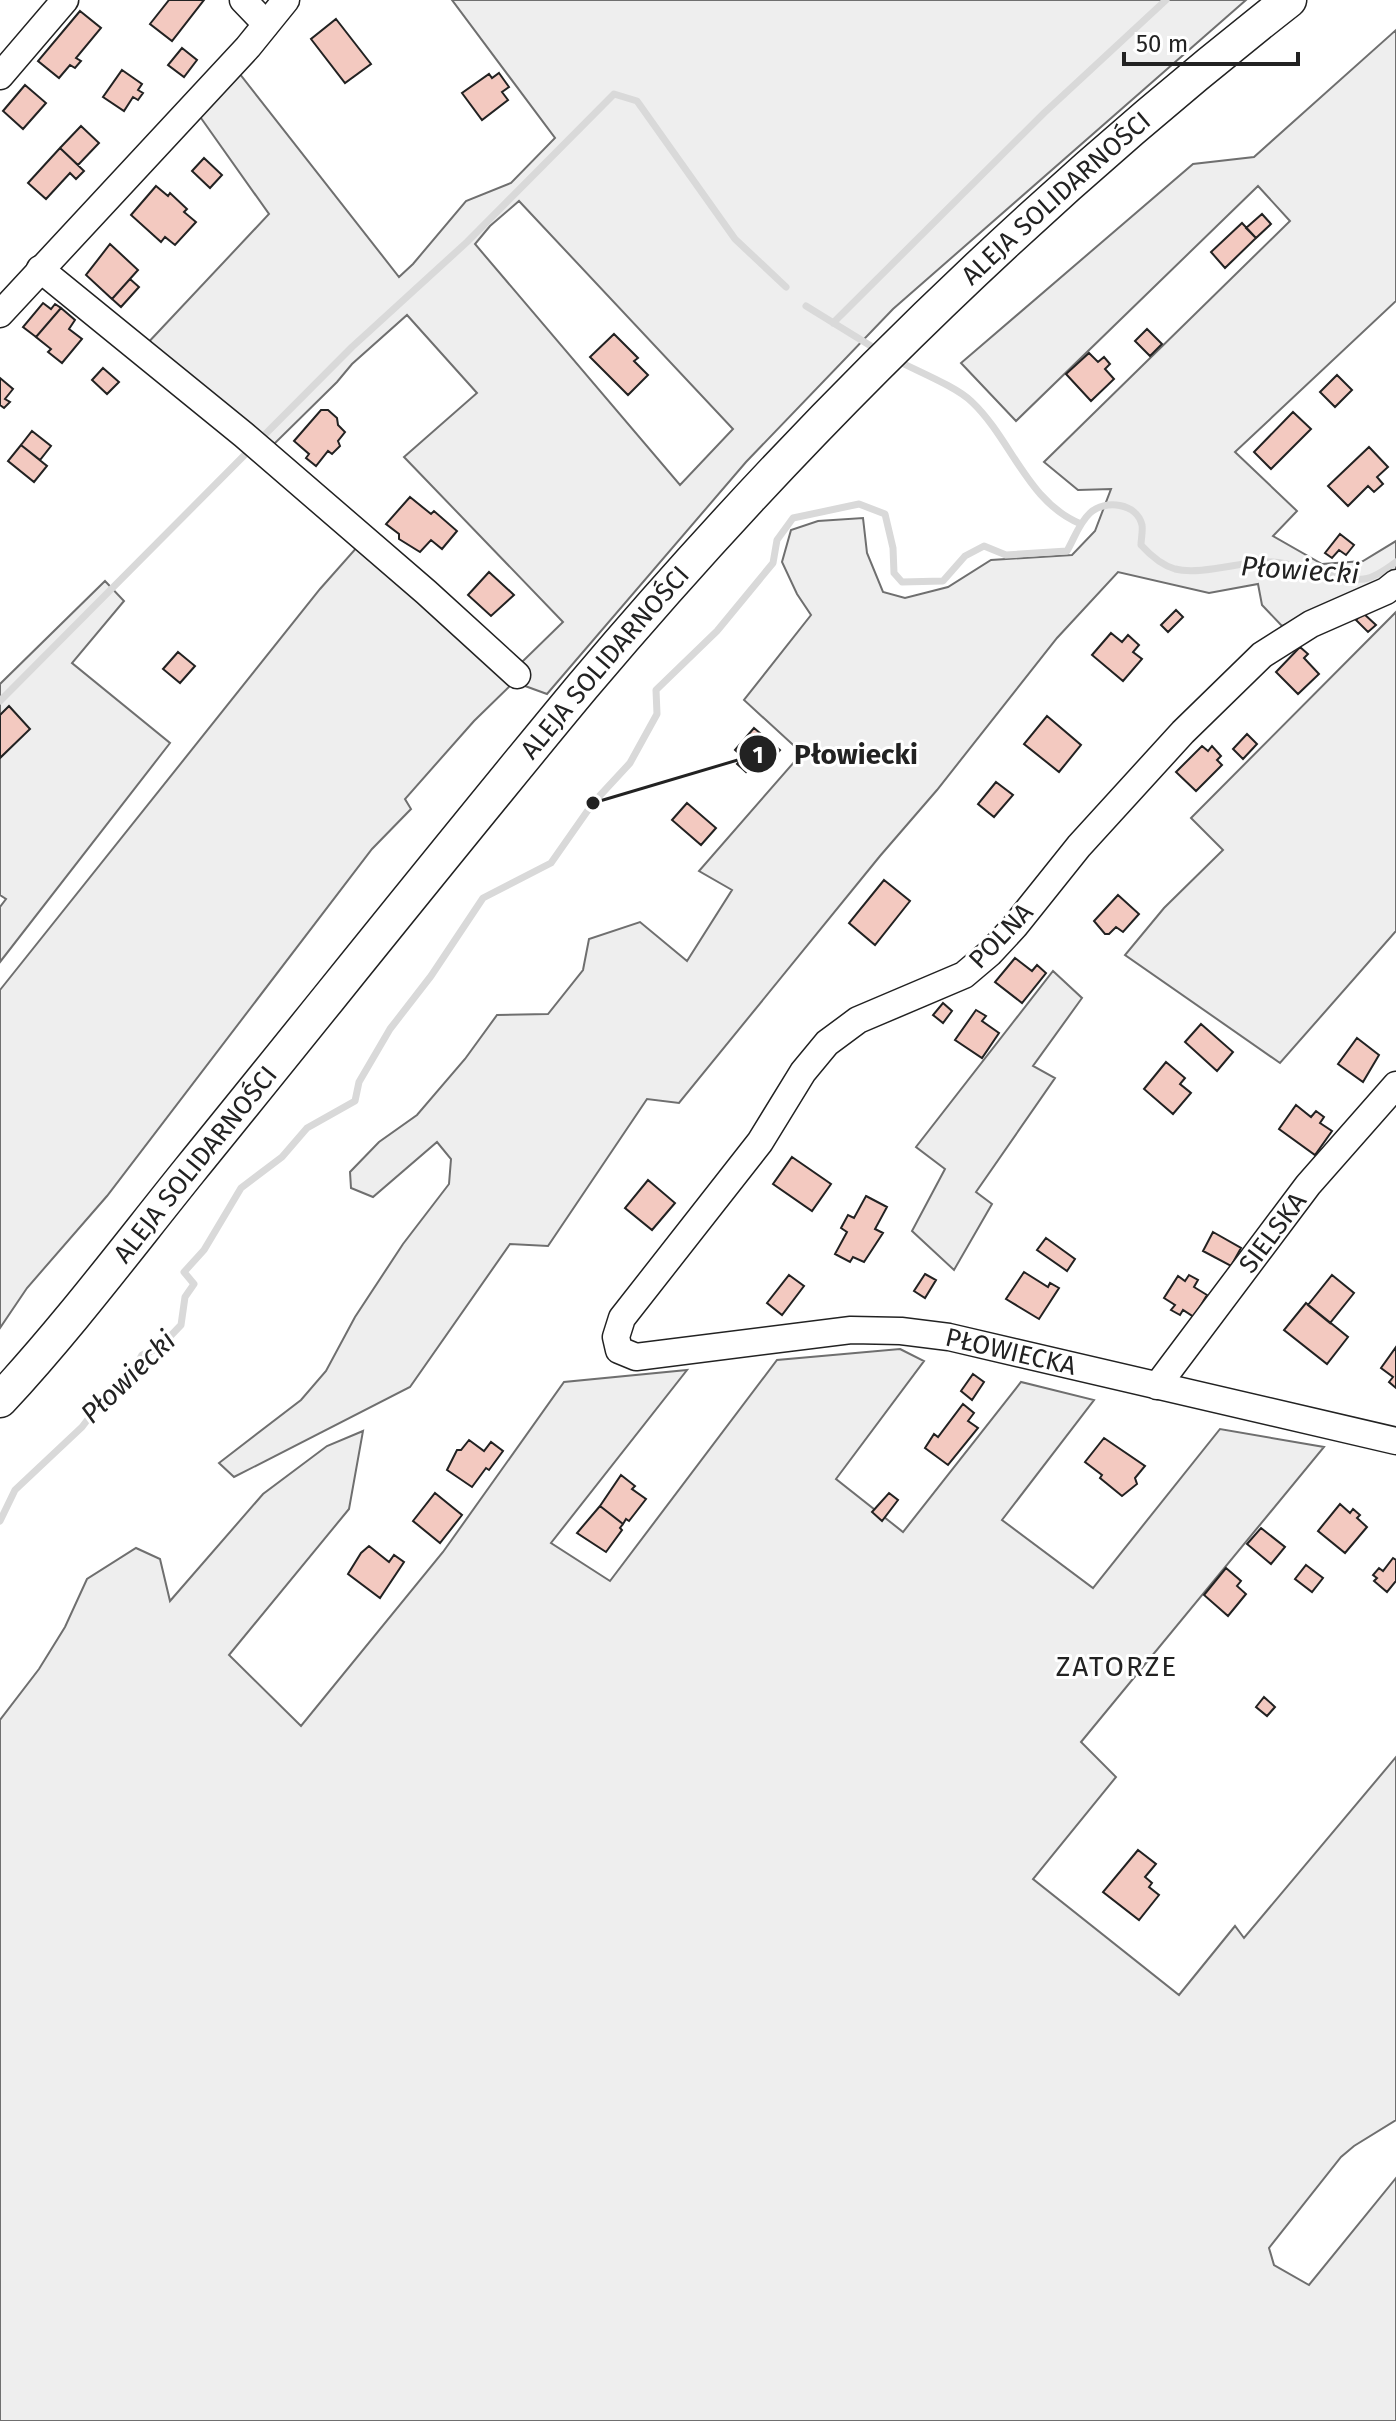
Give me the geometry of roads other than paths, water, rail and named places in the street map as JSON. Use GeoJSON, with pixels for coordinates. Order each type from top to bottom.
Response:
{"type":"FeatureCollection","features":[{"type":"Feature","properties":{"kind":"main road","name":"ALEJA SOLIDARNOŚCI"},"geometry":{"type":"LineString","coordinates":[[0,1400],[97,1286],[582,687],[712,537],[916,324],[1161,103],[1289,0]]}},
{"type":"Feature","properties":{"kind":"street"},"geometry":{"type":"LineString","coordinates":[[0,76],[65,0]]}},
{"type":"Feature","properties":{"kind":"street"},"geometry":{"type":"LineString","coordinates":[[243,0],[266,24]]}},
{"type":"Feature","properties":{"kind":"street"},"geometry":{"type":"LineString","coordinates":[[0,314],[143,161],[286,0]]}},
{"type":"Feature","properties":{"kind":"street"},"geometry":{"type":"LineString","coordinates":[[40,269],[244,435],[517,675]]}},
{"type":"Feature","properties":{"kind":"street","name":"POLNA"},"geometry":{"type":"LineString","coordinates":[[619,1350],[616,1337],[622,1318],[760,1142],[803,1072],[827,1043],[858,1020],[964,975],[1015,926],[1089,835],[1172,744],[1262,655],[1311,624],[1386,591],[1396,583]]}},
{"type":"Feature","properties":{"kind":"street","name":"SIELSKA"},"geometry":{"type":"LineString","coordinates":[[1157,1386],[1308,1185],[1396,1085]]}},
{"type":"Feature","properties":{"kind":"street","name":"PŁOWIECKA"},"geometry":{"type":"LineString","coordinates":[[619,1350],[636,1357],[851,1330],[901,1331],[949,1337],[1396,1441]]}},
{"type":"Feature","properties":{"kind":"waterway"},"geometry":{"type":"LineString","coordinates":[[833,323],[1044,113],[1166,0]]}},
{"type":"Feature","properties":{"kind":"waterway"},"geometry":{"type":"LineString","coordinates":[[0,701],[352,347],[467,242],[614,94],[637,101],[735,239],[786,287]]}},
{"type":"Feature","properties":{"kind":"waterway"},"geometry":{"type":"LineString","coordinates":[[806,306],[879,351]]}},
{"type":"Feature","properties":{"kind":"waterway"},"geometry":{"type":"LineString","coordinates":[[896,360],[947,385],[972,402],[986,417],[1033,486],[1062,514],[1081,524]]}},
{"type":"Feature","properties":{"kind":"waterway","name":"Płowiecki"},"geometry":{"type":"LineString","coordinates":[[0,1521],[15,1490],[82,1427],[101,1402],[125,1387],[142,1355],[159,1348],[181,1325],[185,1297],[194,1284],[184,1272],[204,1250],[241,1188],[282,1157],[307,1128],[355,1101],[359,1082],[390,1029],[431,976],[483,898],[551,863],[593,803],[630,763],[657,714],[656,690],[717,631],[773,563],[777,540],[793,518],[859,504],[885,514],[893,548],[894,573],[902,582],[943,581],[965,556],[984,546],[1006,555],[1067,551],[1090,513],[1112,505],[1134,512],[1142,525],[1141,545],[1156,560],[1175,569],[1195,571],[1274,562],[1338,577],[1364,579],[1396,562]]}},
{"type":"Feature","properties":{"kind":"place","name":"Płowiecki"},"geometry":{"type":"Point","coordinates":[593,803]}},
{"type":"Feature","properties":{"kind":"district","name":"ZATORZE"},"geometry":{"type":"Point","coordinates":[1117,1666]}}]}
